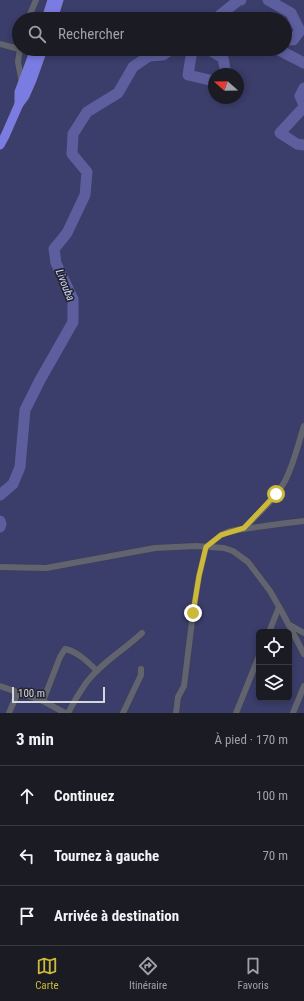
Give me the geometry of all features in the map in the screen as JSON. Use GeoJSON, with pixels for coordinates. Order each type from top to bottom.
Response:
{"type":"FeatureCollection","features":[{"type":"Feature","properties":{"kind":"highway"},"geometry":{"type":"LineString","coordinates":[[48,12],[52,0]]}},
{"type":"Feature","properties":{"kind":"highway"},"geometry":{"type":"LineString","coordinates":[[55,12],[59,0]]}},
{"type":"Feature","properties":{"kind":"highway"},"geometry":{"type":"LineString","coordinates":[[19,104],[19,92],[32,56]]}},
{"type":"Feature","properties":{"kind":"highway"},"geometry":{"type":"LineString","coordinates":[[0,145],[19,104],[25,96],[40,56]]}},
{"type":"Feature","properties":{"kind":"street"},"geometry":{"type":"LineString","coordinates":[[31,12],[36,0]]}},
{"type":"Feature","properties":{"kind":"street"},"geometry":{"type":"LineString","coordinates":[[0,44],[12,47]]}},
{"type":"Feature","properties":{"kind":"street"},"geometry":{"type":"LineString","coordinates":[[18,56],[18,62],[22,84]]}},
{"type":"Feature","properties":{"kind":"street"},"geometry":{"type":"LineString","coordinates":[[244,528],[276,494],[285,482],[291,469],[304,426]]}},
{"type":"Feature","properties":{"kind":"street"},"geometry":{"type":"LineString","coordinates":[[176,713],[178,697],[184,686],[193,613],[199,576],[206,547],[221,535],[244,528],[304,521]]}},
{"type":"Feature","properties":{"kind":"street"},"geometry":{"type":"LineString","coordinates":[[0,567],[46,568],[155,548],[177,546],[224,548],[233,551],[248,562],[266,586],[290,625],[304,654]]}},
{"type":"Feature","properties":{"kind":"street"},"geometry":{"type":"LineString","coordinates":[[270,629],[279,607]]}},
{"type":"Feature","properties":{"kind":"street"},"geometry":{"type":"LineString","coordinates":[[290,625],[304,633]]}},
{"type":"Feature","properties":{"kind":"street"},"geometry":{"type":"LineString","coordinates":[[0,686],[43,702],[66,713],[86,682],[142,633]]}},
{"type":"Feature","properties":{"kind":"street"},"geometry":{"type":"LineString","coordinates":[[43,702],[60,657],[65,649],[70,650],[87,661],[97,671]]}},
{"type":"Feature","properties":{"kind":"street"},"geometry":{"type":"LineString","coordinates":[[236,713],[256,663]]}},
{"type":"Feature","properties":{"kind":"street"},"geometry":{"type":"LineString","coordinates":[[123,713],[142,669]]}},
{"type":"Feature","properties":{"kind":"street"},"geometry":{"type":"LineString","coordinates":[[293,713],[304,686]]}},
{"type":"Feature","properties":{"kind":"street"},"geometry":{"type":"LineString","coordinates":[[9,713],[18,692]]}},
{"type":"Feature","properties":{"kind":"shaded area"},"geometry":{"type":"Polygon","coordinates":[[[0,0],[304,0],[304,713],[0,713],[0,0]]]}},
{"type":"Feature","properties":{"kind":"waterway","name":"Livouba"},"geometry":{"type":"LineString","coordinates":[[224,12],[241,0]]}},
{"type":"Feature","properties":{"kind":"waterway","name":"Livouba"},"geometry":{"type":"LineString","coordinates":[[268,0],[289,12]]}},
{"type":"Feature","properties":{"kind":"waterway","name":"Livouba"},"geometry":{"type":"LineString","coordinates":[[292,15],[300,31],[292,40]]}},
{"type":"Feature","properties":{"kind":"waterway","name":"Livouba"},"geometry":{"type":"LineString","coordinates":[[0,495],[13,484],[20,467],[25,410],[73,322],[73,299],[56,263],[54,249],[67,233],[85,195],[87,172],[72,154],[73,134],[87,112],[118,93],[133,67],[149,56]]}},
{"type":"Feature","properties":{"kind":"waterway","name":"Livouba"},"geometry":{"type":"LineString","coordinates":[[191,56],[188,75],[208,80]]}},
{"type":"Feature","properties":{"kind":"waterway","name":"Livouba"},"geometry":{"type":"LineString","coordinates":[[220,56],[223,58],[225,68]]}},
{"type":"Feature","properties":{"kind":"waterway","name":"Livouba"},"geometry":{"type":"LineString","coordinates":[[291,56],[304,63]]}},
{"type":"Feature","properties":{"kind":"waterway","name":"Livouba"},"geometry":{"type":"LineString","coordinates":[[304,88],[300,96],[304,105]]}},
{"type":"Feature","properties":{"kind":"waterway","name":"Livouba"},"geometry":{"type":"LineString","coordinates":[[304,107],[280,133],[297,144],[304,145]]}},
{"type":"Feature","properties":{"kind":"waterway","name":"Livouba"},"geometry":{"type":"LineString","coordinates":[[0,521],[0,527]]}},
{"type":"Feature","properties":{"kind":"route"},"geometry":{"type":"LineString","coordinates":[[193,613],[199,576],[206,547],[221,535],[230,531],[244,528],[276,494]]}}]}
